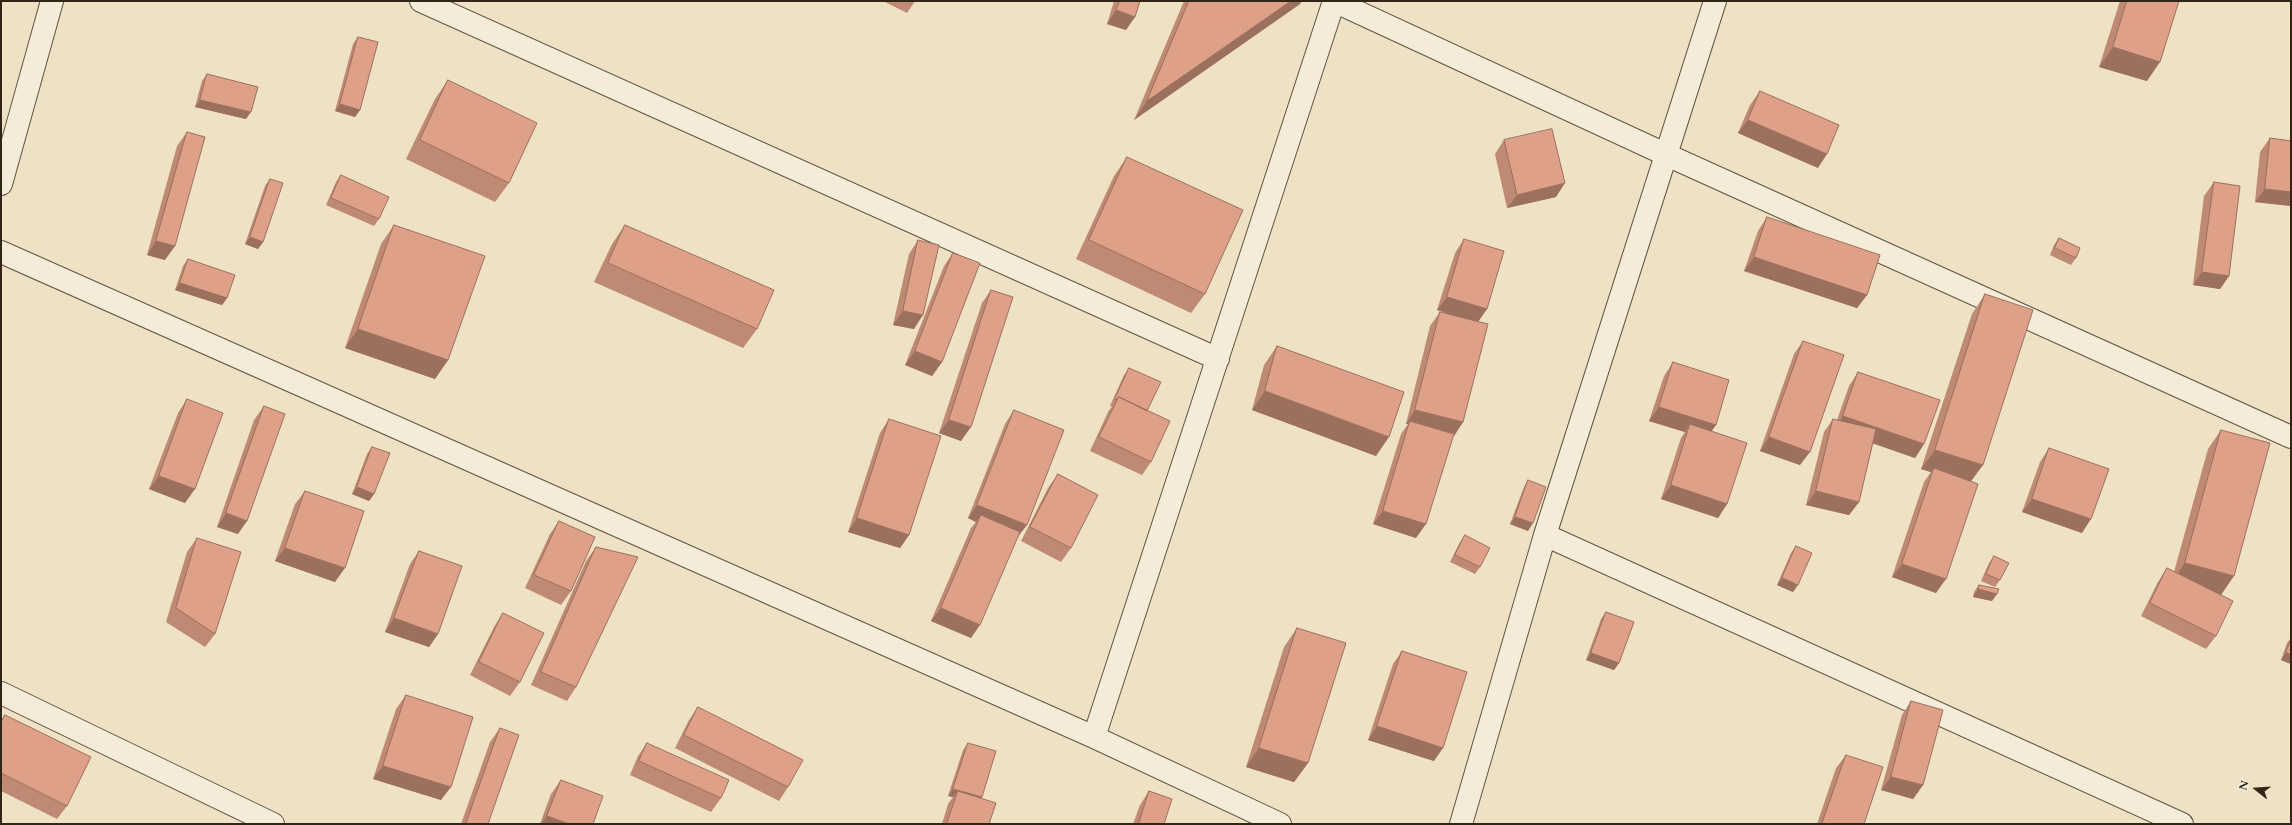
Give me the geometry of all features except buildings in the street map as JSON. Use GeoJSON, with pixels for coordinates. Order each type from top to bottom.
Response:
{"type":"FeatureCollection","features":[{"type":"Feature","properties":{"kind":"street"},"geometry":{"type":"LineString","coordinates":[[1,184],[52,1]]}},
{"type":"Feature","properties":{"kind":"street"},"geometry":{"type":"LineString","coordinates":[[421,1],[1218,359]]}},
{"type":"Feature","properties":{"kind":"street"},"geometry":{"type":"LineString","coordinates":[[1094,737],[1334,1],[1667,155],[2291,437]]}},
{"type":"Feature","properties":{"kind":"street"},"geometry":{"type":"LineString","coordinates":[[1461,824],[1544,535],[1667,155],[1715,1]]}},
{"type":"Feature","properties":{"kind":"street"},"geometry":{"type":"LineString","coordinates":[[1,252],[1094,737],[1280,824]]}},
{"type":"Feature","properties":{"kind":"street"},"geometry":{"type":"LineString","coordinates":[[1544,535],[2182,824]]}},
{"type":"Feature","properties":{"kind":"street"},"geometry":{"type":"LineString","coordinates":[[1,693],[273,824]]}}]}
